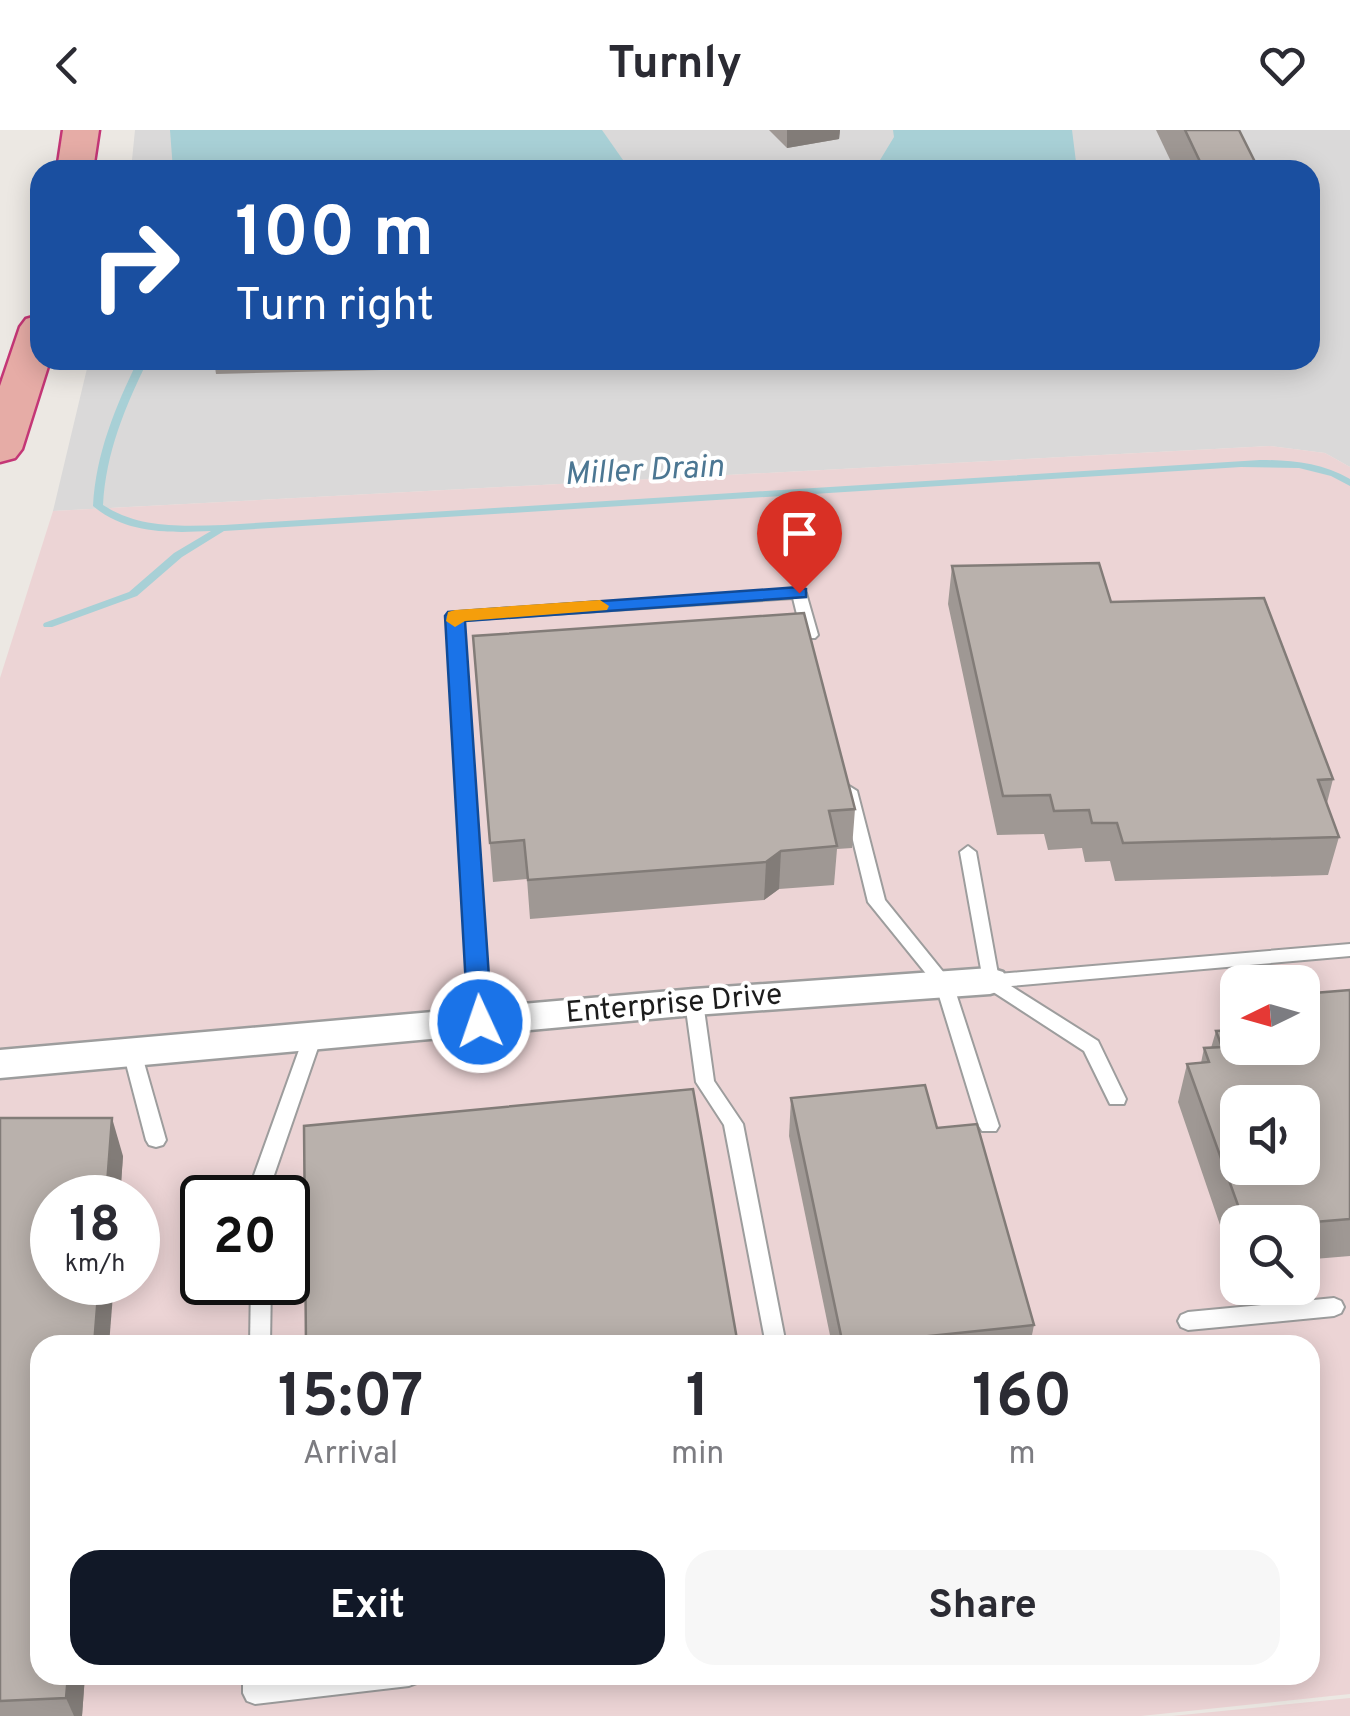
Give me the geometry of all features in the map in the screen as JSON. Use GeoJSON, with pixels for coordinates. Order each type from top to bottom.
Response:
{"type":"FeatureCollection","features":[{"type":"Feature","properties":{"kind":"highway"},"geometry":{"type":"LineString","coordinates":[[76,160],[82,130]]}},
{"type":"Feature","properties":{"kind":"highway"},"geometry":{"type":"LineString","coordinates":[[0,450],[30,358]]}},
{"type":"Feature","properties":{"kind":"street","name":"Enterprise Drive"},"geometry":{"type":"LineString","coordinates":[[0,1064],[694,1002],[990,981]]}},
{"type":"Feature","properties":{"kind":"lane"},"geometry":{"type":"LineString","coordinates":[[480,1022],[455,616],[799,593],[814,651]]}},
{"type":"Feature","properties":{"kind":"lane"},"geometry":{"type":"LineString","coordinates":[[843,767],[877,902],[944,984],[989,1126]]}},
{"type":"Feature","properties":{"kind":"lane"},"geometry":{"type":"LineString","coordinates":[[968,852],[990,981],[1090,1046],[1117,1099]]}},
{"type":"Feature","properties":{"kind":"lane"},"geometry":{"type":"LineString","coordinates":[[990,981],[1350,950]]}},
{"type":"Feature","properties":{"kind":"lane"},"geometry":{"type":"LineString","coordinates":[[694,1002],[704,1082],[733,1124],[774,1335]]}},
{"type":"Feature","properties":{"kind":"lane"},"geometry":{"type":"LineString","coordinates":[[264,1175],[313,1036]]}},
{"type":"Feature","properties":{"kind":"lane"},"geometry":{"type":"LineString","coordinates":[[132,1052],[156,1140]]}},
{"type":"Feature","properties":{"kind":"lane"},"geometry":{"type":"LineString","coordinates":[[260,1335],[261,1305]]}},
{"type":"Feature","properties":{"kind":"lane"},"geometry":{"type":"LineString","coordinates":[[1188,1321],[1334,1307]]}},
{"type":"Feature","properties":{"kind":"lane"},"geometry":{"type":"LineString","coordinates":[[255,1685],[255,1693],[324,1685]]}},
{"type":"Feature","properties":{"kind":"shaded area"},"geometry":{"type":"Polygon","coordinates":[[[135,130],[1350,130],[1350,467],[1325,453],[1270,446],[53,511],[87,370],[1320,370],[1320,160],[132,160],[135,130]]]}},
{"type":"Feature","properties":{"kind":"shaded area"},"geometry":{"type":"Polygon","coordinates":[[[1270,446],[1325,453],[1350,467],[1350,1694],[1141,1716],[0,1716],[0,678],[53,511],[1270,446]]]}},
{"type":"Feature","properties":{"kind":"shaded area"},"geometry":{"type":"Polygon","coordinates":[[[1350,1698],[1350,1716],[1172,1716],[1350,1698]]]}},
{"type":"Feature","properties":{"kind":"water"},"geometry":{"type":"Polygon","coordinates":[[[170,130],[602,130],[623,160],[172,160],[170,130]]]}},
{"type":"Feature","properties":{"kind":"water"},"geometry":{"type":"Polygon","coordinates":[[[893,130],[1072,130],[1076,160],[880,160],[894,137],[893,130]]]}},
{"type":"Feature","properties":{"kind":"building"},"geometry":{"type":"Polygon","coordinates":[[[1185,130],[1239,130],[1254,160],[1199,160],[1185,130]]]}},
{"type":"Feature","properties":{"kind":"building"},"geometry":{"type":"Polygon","coordinates":[[[1099,563],[1111,602],[1264,598],[1333,779],[1318,780],[1339,837],[1123,843],[1117,823],[1092,823],[1089,810],[1054,811],[1050,795],[1003,796],[952,566],[1099,563]]]}},
{"type":"Feature","properties":{"kind":"building"},"geometry":{"type":"Polygon","coordinates":[[[804,613],[855,809],[829,811],[837,846],[781,851],[766,862],[528,880],[524,840],[490,843],[473,636],[804,613]]]}},
{"type":"Feature","properties":{"kind":"building"},"geometry":{"type":"Polygon","coordinates":[[[1350,990],[1350,1219],[1320,1222],[1320,1205],[1238,1205],[1231,1185],[1320,1185],[1320,1085],[1220,1085],[1220,1155],[1187,1064],[1209,1062],[1204,1048],[1220,1047],[1220,1065],[1320,1065],[1320,992],[1350,990]]]}},
{"type":"Feature","properties":{"kind":"building"},"geometry":{"type":"Polygon","coordinates":[[[925,1085],[937,1128],[977,1124],[1034,1325],[938,1335],[841,1335],[791,1098],[925,1085]]]}},
{"type":"Feature","properties":{"kind":"building"},"geometry":{"type":"Polygon","coordinates":[[[693,1089],[736,1335],[306,1335],[306,1305],[310,1305],[310,1175],[304,1175],[304,1126],[693,1089]]]}},
{"type":"Feature","properties":{"kind":"building"},"geometry":{"type":"Polygon","coordinates":[[[0,1118],[112,1118],[108,1175],[30,1175],[30,1305],[97,1305],[95,1335],[30,1335],[30,1685],[67,1685],[66,1698],[0,1701],[0,1118]]]}},
{"type":"Feature","properties":{"kind":"waterway","name":"Miller Drain"},"geometry":{"type":"LineString","coordinates":[[138,370],[106,448],[98,506],[126,521],[158,528],[224,528],[1260,463],[1317,468],[1350,483]]}},
{"type":"Feature","properties":{"kind":"waterway"},"geometry":{"type":"LineString","coordinates":[[48,625],[133,594],[178,555],[219,531]]}},
{"type":"Feature","properties":{"kind":"slow traffic"},"geometry":{"type":"LineString","coordinates":[[455,621],[455,616],[600,606]]}},
{"type":"Feature","properties":{"kind":"route"},"geometry":{"type":"LineString","coordinates":[[480,1022],[455,616],[799,593]]}}]}
